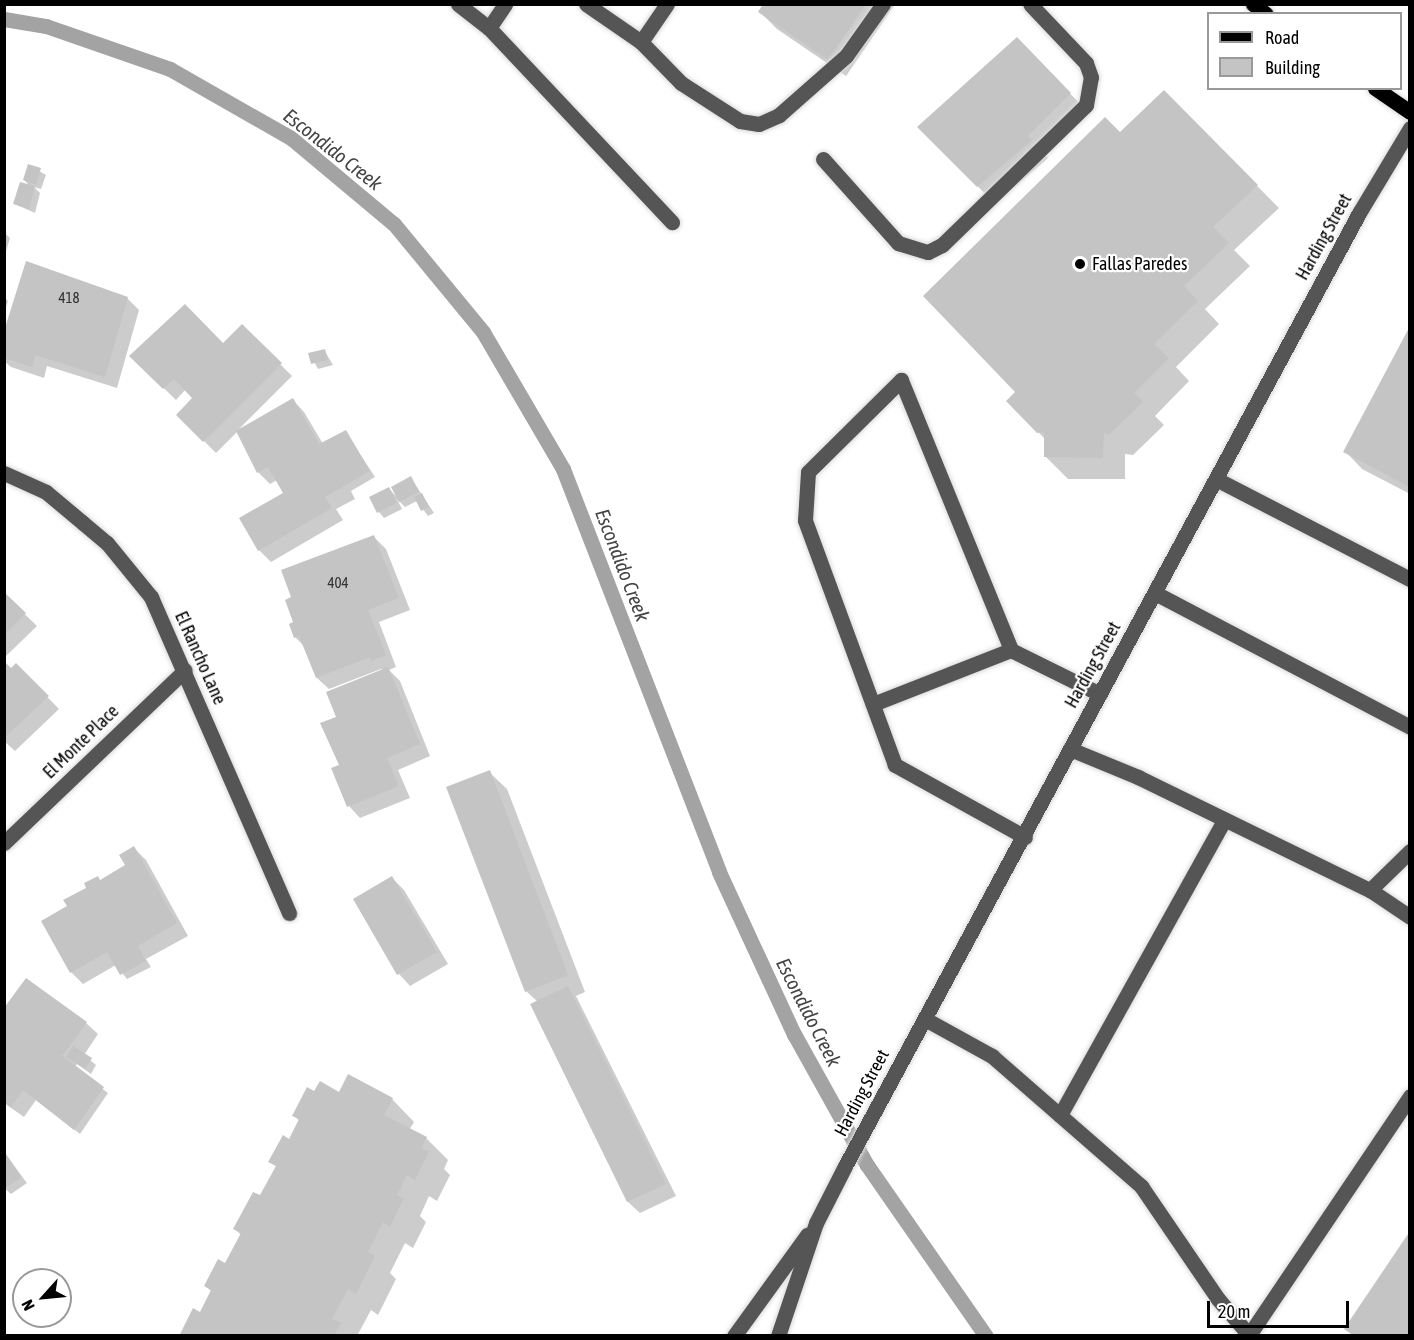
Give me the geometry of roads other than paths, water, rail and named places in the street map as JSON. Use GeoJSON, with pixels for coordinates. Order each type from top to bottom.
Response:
{"type":"FeatureCollection","features":[{"type":"Feature","properties":{"kind":"main road"},"geometry":{"type":"LineString","coordinates":[[1378,90],[1410,112]]}},
{"type":"Feature","properties":{"kind":"street"},"geometry":{"type":"LineString","coordinates":[[458,4],[489,28],[672,222]]}},
{"type":"Feature","properties":{"kind":"street"},"geometry":{"type":"LineString","coordinates":[[489,28],[505,4]]}},
{"type":"Feature","properties":{"kind":"street"},"geometry":{"type":"LineString","coordinates":[[586,4],[641,42],[681,83],[740,121],[759,124],[779,114],[846,56],[883,4]]}},
{"type":"Feature","properties":{"kind":"street"},"geometry":{"type":"LineString","coordinates":[[641,42],[667,4]]}},
{"type":"Feature","properties":{"kind":"street"},"geometry":{"type":"LineString","coordinates":[[823,159],[898,243],[928,252],[942,245],[1086,105],[1091,78],[1086,63],[1030,4]]}},
{"type":"Feature","properties":{"kind":"street","name":"Harding Street"},"geometry":{"type":"LineString","coordinates":[[734,1335],[816,1223],[1359,213],[1410,128]]}},
{"type":"Feature","properties":{"kind":"street"},"geometry":{"type":"LineString","coordinates":[[1025,837],[896,765],[806,520],[808,472],[901,380],[1011,650],[1100,694]]}},
{"type":"Feature","properties":{"kind":"street","name":"El Rancho Lane"},"geometry":{"type":"LineString","coordinates":[[4,473],[46,492],[107,543],[150,597],[185,670],[290,913]]}},
{"type":"Feature","properties":{"kind":"street"},"geometry":{"type":"LineString","coordinates":[[1216,479],[1410,579]]}},
{"type":"Feature","properties":{"kind":"street"},"geometry":{"type":"LineString","coordinates":[[1155,593],[1410,727]]}},
{"type":"Feature","properties":{"kind":"street"},"geometry":{"type":"LineString","coordinates":[[873,704],[1011,650]]}},
{"type":"Feature","properties":{"kind":"street","name":"El Monte Place"},"geometry":{"type":"LineString","coordinates":[[4,843],[185,670]]}},
{"type":"Feature","properties":{"kind":"street"},"geometry":{"type":"LineString","coordinates":[[1070,749],[1370,890],[1410,917]]}},
{"type":"Feature","properties":{"kind":"street"},"geometry":{"type":"LineString","coordinates":[[1060,1115],[1224,820]]}},
{"type":"Feature","properties":{"kind":"street"},"geometry":{"type":"LineString","coordinates":[[1370,890],[1410,851]]}},
{"type":"Feature","properties":{"kind":"street"},"geometry":{"type":"LineString","coordinates":[[925,1018],[992,1056],[1141,1186],[1218,1299],[1249,1335],[1410,1096]]}},
{"type":"Feature","properties":{"kind":"street","name":"Harding Street"},"geometry":{"type":"LineString","coordinates":[[778,1335],[816,1223]]}},
{"type":"Feature","properties":{"kind":"waterway","name":"Escondido Creek"},"geometry":{"type":"LineString","coordinates":[[4,19],[46,26],[170,69],[291,138],[394,224],[483,332],[563,469],[719,872],[794,1034],[867,1165],[986,1336]]}},
{"type":"Feature","properties":{"kind":"place","name":"Fallas Paredes"},"geometry":{"type":"Point","coordinates":[1080,264]}}]}
